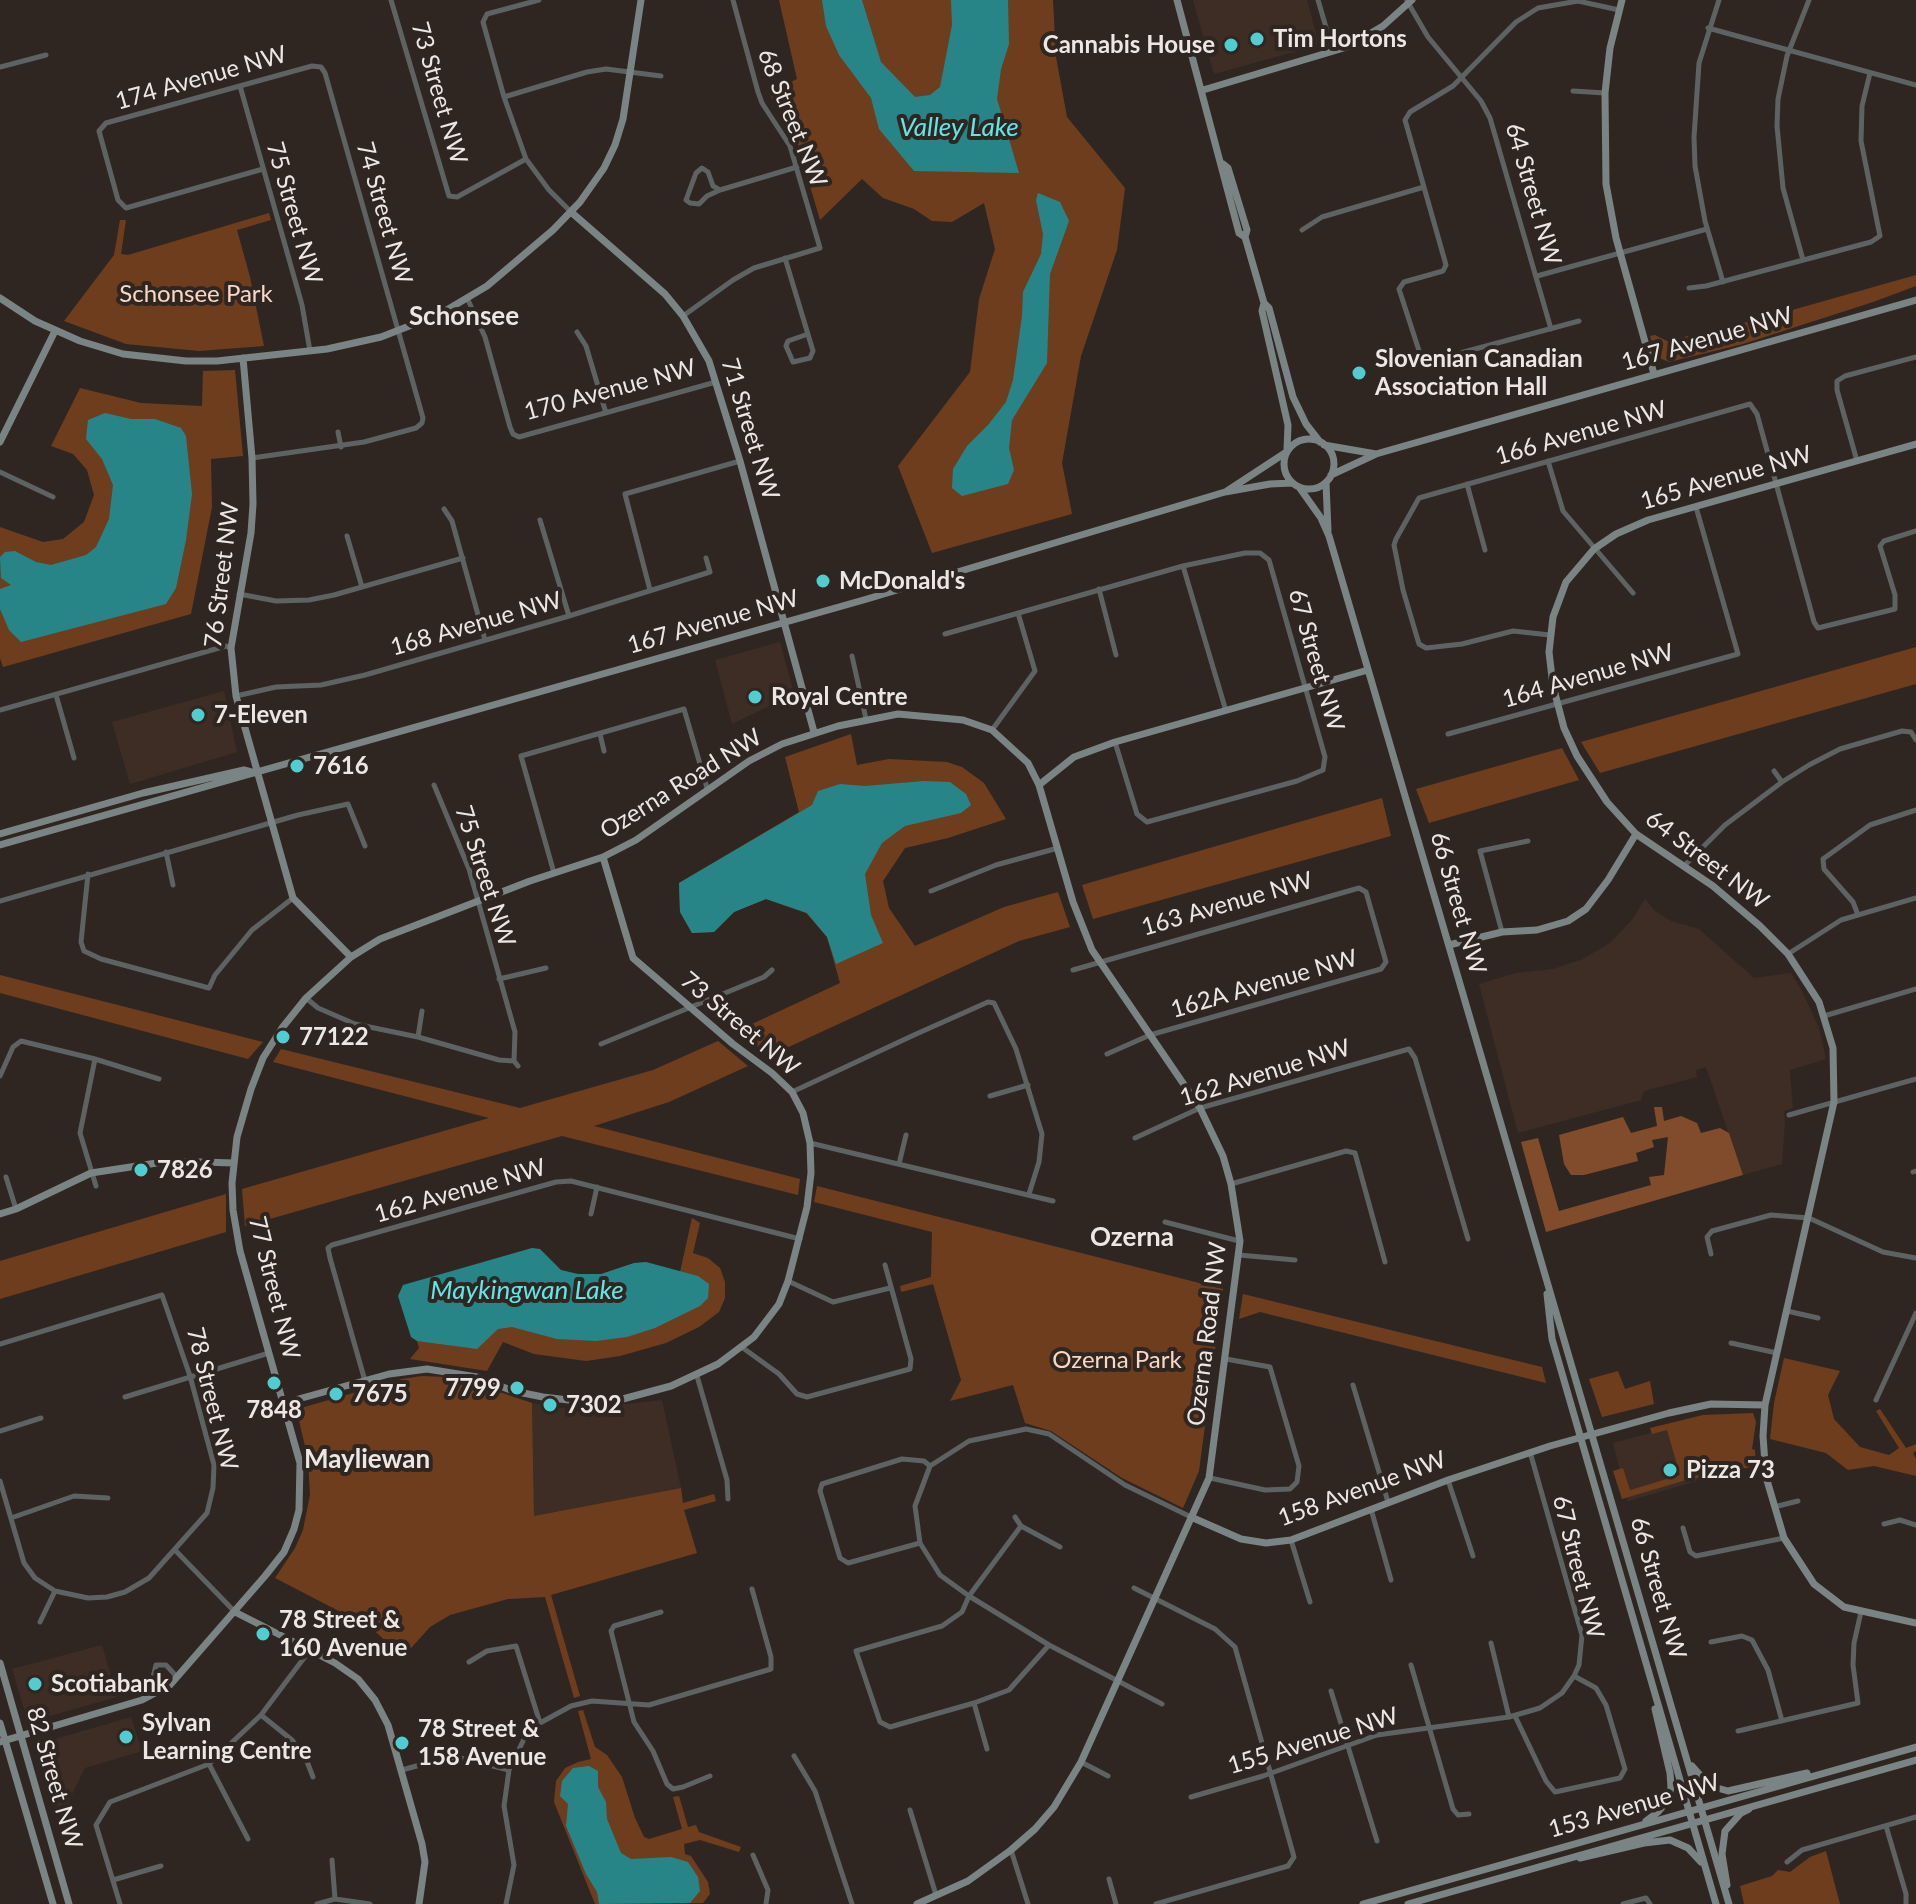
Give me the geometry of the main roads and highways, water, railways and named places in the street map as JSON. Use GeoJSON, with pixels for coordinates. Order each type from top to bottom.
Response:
{"type":"FeatureCollection","features":[{"type":"Feature","properties":{"kind":"water","name":"Valley Lake"},"geometry":{"type":"Polygon","coordinates":[[[822,0],[862,0],[881,62],[915,97],[930,95],[940,87],[952,25],[951,0],[1008,0],[1009,44],[1001,69],[997,99],[1019,173],[914,171],[879,129],[871,98],[839,55],[826,26],[822,0]]]}},
{"type":"Feature","properties":{"kind":"water","name":"Valley Lake"},"geometry":{"type":"Polygon","coordinates":[[[1038,193],[1060,202],[1069,221],[1050,274],[1047,363],[1012,420],[1009,448],[1014,470],[1008,484],[962,496],[952,488],[953,469],[967,446],[1006,402],[1013,380],[1023,292],[1041,254],[1043,234],[1036,200],[1038,193]]]}},
{"type":"Feature","properties":{"kind":"water"},"geometry":{"type":"Polygon","coordinates":[[[105,413],[131,419],[155,419],[181,428],[186,436],[192,494],[176,588],[166,604],[21,642],[9,630],[0,609],[0,589],[11,585],[1,578],[0,557],[5,552],[15,551],[36,562],[51,565],[86,555],[96,547],[109,519],[113,485],[102,459],[86,439],[88,420],[105,413]]]}},
{"type":"Feature","properties":{"kind":"water"},"geometry":{"type":"Polygon","coordinates":[[[950,782],[966,794],[971,805],[961,813],[905,826],[882,843],[865,874],[871,915],[883,943],[836,964],[827,937],[807,913],[766,899],[734,912],[714,932],[692,933],[680,912],[679,883],[812,805],[818,791],[840,784],[865,786],[950,782]]]}},
{"type":"Feature","properties":{"kind":"water","name":"Maykingwan Lake"},"geometry":{"type":"Polygon","coordinates":[[[532,1248],[540,1249],[561,1270],[578,1274],[601,1274],[646,1262],[698,1276],[709,1284],[708,1298],[700,1306],[655,1328],[627,1337],[596,1341],[557,1339],[512,1327],[498,1329],[477,1349],[417,1341],[411,1337],[398,1296],[403,1285],[532,1248]]]}},
{"type":"Feature","properties":{"kind":"water"},"geometry":{"type":"Polygon","coordinates":[[[589,1766],[598,1771],[598,1787],[606,1802],[607,1819],[621,1853],[631,1859],[671,1857],[688,1862],[698,1877],[700,1891],[690,1903],[599,1904],[597,1892],[566,1826],[568,1804],[560,1796],[562,1781],[573,1768],[589,1766]]]}},
{"type":"Feature","properties":{"kind":"place","name":"Tim Hortons"},"geometry":{"type":"Point","coordinates":[1257,39]}},
{"type":"Feature","properties":{"kind":"place","name":"Cannabis House"},"geometry":{"type":"Point","coordinates":[1231,45]}},
{"type":"Feature","properties":{"kind":"place","name":"Slovenian Canadian Association Hall"},"geometry":{"type":"Point","coordinates":[1359,373]}},
{"type":"Feature","properties":{"kind":"place","name":"McDonald's"},"geometry":{"type":"Point","coordinates":[823,581]}},
{"type":"Feature","properties":{"kind":"place","name":"Royal Centre"},"geometry":{"type":"Point","coordinates":[755,697]}},
{"type":"Feature","properties":{"kind":"place","name":"7-Eleven"},"geometry":{"type":"Point","coordinates":[198,715]}},
{"type":"Feature","properties":{"kind":"place","name":"7616"},"geometry":{"type":"Point","coordinates":[297,766]}},
{"type":"Feature","properties":{"kind":"place","name":"77122"},"geometry":{"type":"Point","coordinates":[283,1037]}},
{"type":"Feature","properties":{"kind":"place","name":"7826"},"geometry":{"type":"Point","coordinates":[141,1170]}},
{"type":"Feature","properties":{"kind":"place","name":"7848"},"geometry":{"type":"Point","coordinates":[274,1383]}},
{"type":"Feature","properties":{"kind":"place","name":"7799"},"geometry":{"type":"Point","coordinates":[517,1388]}},
{"type":"Feature","properties":{"kind":"place","name":"7675"},"geometry":{"type":"Point","coordinates":[336,1394]}},
{"type":"Feature","properties":{"kind":"place","name":"7302"},"geometry":{"type":"Point","coordinates":[550,1405]}},
{"type":"Feature","properties":{"kind":"place","name":"Pizza 73"},"geometry":{"type":"Point","coordinates":[1670,1470]}},
{"type":"Feature","properties":{"kind":"place","name":"78 Street & 160 Avenue"},"geometry":{"type":"Point","coordinates":[263,1634]}},
{"type":"Feature","properties":{"kind":"place","name":"Scotiabank"},"geometry":{"type":"Point","coordinates":[35,1684]}},
{"type":"Feature","properties":{"kind":"place","name":"Sylvan Learning Centre"},"geometry":{"type":"Point","coordinates":[126,1737]}},
{"type":"Feature","properties":{"kind":"place","name":"78 Street & 158 Avenue"},"geometry":{"type":"Point","coordinates":[402,1743]}},
{"type":"Feature","properties":{"kind":"district","name":"Schonsee"},"geometry":{"type":"Point","coordinates":[464,317]}},
{"type":"Feature","properties":{"kind":"district","name":"Ozerna"},"geometry":{"type":"Point","coordinates":[1132,1238]}},
{"type":"Feature","properties":{"kind":"district","name":"Mayliewan"},"geometry":{"type":"Point","coordinates":[367,1460]}},
{"type":"Feature","properties":{"kind":"park label","name":"Schonsee Park"},"geometry":{"type":"Point","coordinates":[196,294]}},
{"type":"Feature","properties":{"kind":"park label","name":"Ozerna Park"},"geometry":{"type":"Point","coordinates":[1117,1360]}}]}
